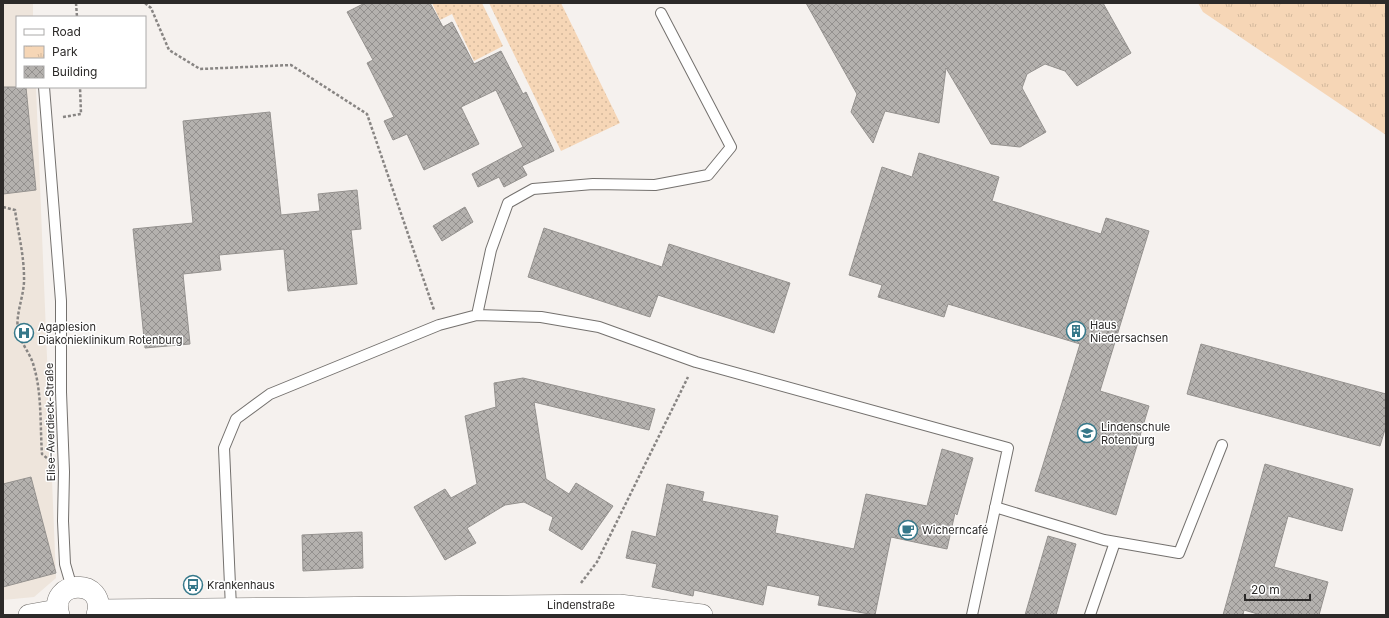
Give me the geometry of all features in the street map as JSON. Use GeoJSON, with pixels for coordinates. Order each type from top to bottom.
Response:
{"type":"FeatureCollection","features":[{"type":"Feature","properties":{"kind":"street"},"geometry":{"type":"LineString","coordinates":[[29,615],[58,613],[60,596],[72,588],[84,587],[97,599],[98,613]]}},
{"type":"Feature","properties":{"kind":"street","name":"Lindenstraße"},"geometry":{"type":"LineString","coordinates":[[98,613],[231,608],[618,605],[702,615]]}},
{"type":"Feature","properties":{"kind":"lane"},"geometry":{"type":"LineString","coordinates":[[477,315],[491,250],[508,203],[533,189],[593,184],[655,185],[708,175],[731,147],[661,13]]}},
{"type":"Feature","properties":{"kind":"lane","name":"Elise-Averdieck-Straße"},"geometry":{"type":"LineString","coordinates":[[44,88],[61,301],[61,392],[65,564],[72,588]]}},
{"type":"Feature","properties":{"kind":"lane"},"geometry":{"type":"LineString","coordinates":[[231,608],[224,448],[236,419],[270,394],[439,325],[477,315],[541,317],[599,327],[696,362],[1008,448],[972,615]]}},
{"type":"Feature","properties":{"kind":"lane"},"geometry":{"type":"LineString","coordinates":[[995,506],[1114,542],[1178,553],[1222,445]]}},
{"type":"Feature","properties":{"kind":"lane"},"geometry":{"type":"LineString","coordinates":[[1090,615],[1114,542]]}},
{"type":"Feature","properties":{"kind":"path"},"geometry":{"type":"LineString","coordinates":[[76,3],[76,16]]}},
{"type":"Feature","properties":{"kind":"path"},"geometry":{"type":"LineString","coordinates":[[145,3],[151,8],[169,50],[200,69],[291,65],[368,114],[439,325]]}},
{"type":"Feature","properties":{"kind":"path"},"geometry":{"type":"LineString","coordinates":[[47,119],[81,114],[80,88]]}},
{"type":"Feature","properties":{"kind":"path"},"geometry":{"type":"LineString","coordinates":[[3,207],[15,210],[24,276],[23,299],[18,316],[18,331],[24,348],[34,364],[37,377],[42,454]]}},
{"type":"Feature","properties":{"kind":"path"},"geometry":{"type":"LineString","coordinates":[[566,605],[596,562],[696,362]]}},
{"type":"Feature","properties":{"kind":"shaded area","name":"Agaplesion Diakonieklinikum Rotenburg"},"geometry":{"type":"Polygon","coordinates":[[[3,3],[33,3],[33,16],[16,16],[16,88],[36,88],[56,578],[34,597],[3,600],[3,3]]]}},
{"type":"Feature","properties":{"kind":"green space"},"geometry":{"type":"Polygon","coordinates":[[[432,3],[482,3],[503,46],[474,61],[452,14],[440,20],[432,3]]]}},
{"type":"Feature","properties":{"kind":"green space"},"geometry":{"type":"Polygon","coordinates":[[[489,3],[561,3],[620,123],[561,151],[489,3]]]}},
{"type":"Feature","properties":{"kind":"green space"},"geometry":{"type":"Polygon","coordinates":[[[1198,3],[1386,3],[1386,135],[1203,12],[1198,3]]]}},
{"type":"Feature","properties":{"kind":"building"},"geometry":{"type":"Polygon","coordinates":[[[365,3],[430,3],[443,27],[452,22],[474,64],[501,51],[523,94],[526,92],[554,151],[522,166],[527,175],[504,187],[499,177],[478,187],[472,174],[523,147],[496,90],[461,107],[479,144],[424,170],[407,134],[393,140],[384,121],[394,117],[367,63],[373,60],[347,12],[365,3]]]}},
{"type":"Feature","properties":{"kind":"building"},"geometry":{"type":"Polygon","coordinates":[[[806,3],[1103,3],[1131,53],[1077,86],[1065,71],[1045,64],[1027,74],[1022,88],[1046,132],[1020,147],[991,144],[946,68],[939,123],[885,111],[873,143],[851,112],[857,94],[806,3]]]}},
{"type":"Feature","properties":{"kind":"building"},"geometry":{"type":"Polygon","coordinates":[[[3,87],[26,88],[36,190],[3,194],[3,87]]]}},
{"type":"Feature","properties":{"kind":"building"},"geometry":{"type":"Polygon","coordinates":[[[270,112],[281,215],[320,211],[318,194],[357,190],[361,229],[351,230],[357,284],[288,291],[284,249],[219,255],[221,270],[183,274],[190,344],[145,348],[133,229],[193,223],[183,121],[270,112]]]}},
{"type":"Feature","properties":{"kind":"building","name":"Haus Niedersachsen"},"geometry":{"type":"Polygon","coordinates":[[[919,153],[999,177],[992,201],[1101,234],[1106,218],[1149,231],[1100,391],[1149,406],[1116,515],[1035,491],[1080,344],[948,304],[944,317],[878,297],[882,285],[849,275],[882,167],[912,177],[919,153]]]}},
{"type":"Feature","properties":{"kind":"building"},"geometry":{"type":"Polygon","coordinates":[[[465,207],[473,222],[442,241],[433,226],[465,207]]]}},
{"type":"Feature","properties":{"kind":"building"},"geometry":{"type":"Polygon","coordinates":[[[544,228],[662,267],[669,244],[790,283],[774,333],[658,295],[650,317],[528,277],[544,228]]]}},
{"type":"Feature","properties":{"kind":"building"},"geometry":{"type":"Polygon","coordinates":[[[1201,344],[1386,394],[1386,426],[1380,446],[1187,394],[1201,344]]]}},
{"type":"Feature","properties":{"kind":"building"},"geometry":{"type":"Polygon","coordinates":[[[523,378],[655,409],[649,430],[534,402],[546,479],[569,494],[576,483],[613,506],[582,550],[549,530],[553,517],[524,502],[505,505],[467,528],[476,543],[445,560],[414,507],[445,489],[451,498],[477,484],[465,416],[496,407],[494,383],[523,378]]]}},
{"type":"Feature","properties":{"kind":"building"},"geometry":{"type":"Polygon","coordinates":[[[942,449],[973,458],[957,515],[955,513],[947,549],[891,537],[875,615],[818,605],[820,596],[767,585],[763,605],[694,590],[693,596],[652,587],[657,564],[626,558],[632,531],[656,537],[667,484],[704,492],[702,501],[778,516],[775,533],[854,549],[866,494],[927,506],[942,449]]]}},
{"type":"Feature","properties":{"kind":"building"},"geometry":{"type":"Polygon","coordinates":[[[1265,464],[1353,489],[1342,531],[1288,516],[1274,567],[1328,582],[1319,615],[1261,615],[1244,610],[1243,615],[1223,615],[1265,464]]]}},
{"type":"Feature","properties":{"kind":"building"},"geometry":{"type":"Polygon","coordinates":[[[31,477],[56,573],[3,587],[3,484],[31,477]]]}},
{"type":"Feature","properties":{"kind":"building"},"geometry":{"type":"Polygon","coordinates":[[[362,532],[363,568],[303,571],[302,535],[362,532]]]}},
{"type":"Feature","properties":{"kind":"building"},"geometry":{"type":"Polygon","coordinates":[[[1048,536],[1076,544],[1056,615],[1025,615],[1048,536]]]}},
{"type":"Feature","properties":{"kind":"place","name":"Haus Niedersachsen"},"geometry":{"type":"Point","coordinates":[1076,331]}},
{"type":"Feature","properties":{"kind":"place","name":"Agaplesion Diakonieklinikum Rotenburg"},"geometry":{"type":"Point","coordinates":[24,333]}},
{"type":"Feature","properties":{"kind":"place","name":"Lindenschule Rotenburg"},"geometry":{"type":"Point","coordinates":[1087,433]}},
{"type":"Feature","properties":{"kind":"place","name":"Wicherncafé"},"geometry":{"type":"Point","coordinates":[908,530]}},
{"type":"Feature","properties":{"kind":"place","name":"Krankenhaus"},"geometry":{"type":"Point","coordinates":[193,585]}}]}
